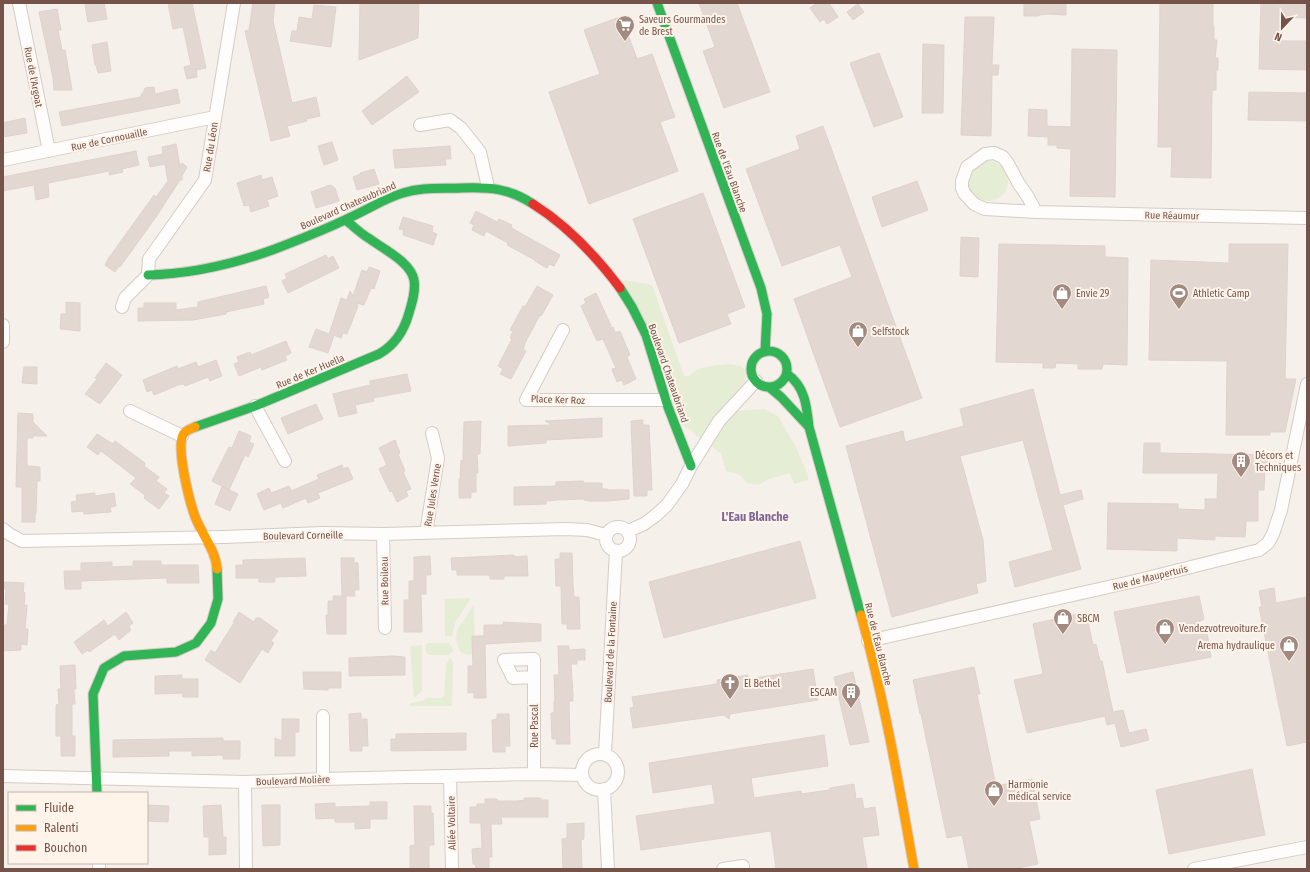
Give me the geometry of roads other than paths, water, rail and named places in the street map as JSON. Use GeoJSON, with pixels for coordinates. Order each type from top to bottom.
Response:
{"type":"FeatureCollection","features":[{"type":"Feature","properties":{"kind":"street","name":"Rue de l'Argoat"},"geometry":{"type":"LineString","coordinates":[[19,3],[49,151]]}},
{"type":"Feature","properties":{"kind":"street","name":"Rue du Léon"},"geometry":{"type":"LineString","coordinates":[[148,276],[149,259],[205,180],[234,3]]}},
{"type":"Feature","properties":{"kind":"street","name":"Rue de l'Eau Blanche"},"geometry":{"type":"LineString","coordinates":[[657,3],[761,288],[767,314],[765,352]]}},
{"type":"Feature","properties":{"kind":"street","name":"Rue de Cornouaille"},"geometry":{"type":"LineString","coordinates":[[3,160],[215,117]]}},
{"type":"Feature","properties":{"kind":"street"},"geometry":{"type":"LineString","coordinates":[[420,125],[450,120],[461,128],[480,152],[488,187]]}},
{"type":"Feature","properties":{"kind":"street","name":"Rue Réaumur"},"geometry":{"type":"LineString","coordinates":[[1036,212],[1008,162],[1003,157],[994,153],[985,154],[967,167],[962,180],[962,188],[969,200],[985,209],[1036,212],[1307,218]]}},
{"type":"Feature","properties":{"kind":"street","name":"Boulevard Chateaubriand"},"geometry":{"type":"LineString","coordinates":[[148,276],[181,275],[251,257],[346,220],[402,192],[424,189],[488,187],[507,191],[544,210],[578,240],[605,268],[625,296],[649,342],[665,400],[691,466]]}},
{"type":"Feature","properties":{"kind":"street","name":"Rue de Ker Huella"},"geometry":{"type":"LineString","coordinates":[[182,436],[186,431],[192,428],[255,406],[379,354],[391,347],[401,334],[411,305],[414,290],[414,279],[410,270],[404,264],[363,235],[346,220]]}},
{"type":"Feature","properties":{"kind":"street"},"geometry":{"type":"LineString","coordinates":[[122,307],[125,298],[148,276]]}},
{"type":"Feature","properties":{"kind":"street"},"geometry":{"type":"LineString","coordinates":[[3,325],[3,342]]}},
{"type":"Feature","properties":{"kind":"street","name":"Place Ker Roz"},"geometry":{"type":"LineString","coordinates":[[563,330],[526,400],[665,400]]}},
{"type":"Feature","properties":{"kind":"street"},"geometry":{"type":"LineString","coordinates":[[765,352],[776,353],[783,358],[787,364],[787,374],[785,379],[779,384],[769,387],[761,385],[756,381],[752,372],[752,364],[758,356],[765,352]]}},
{"type":"Feature","properties":{"kind":"street","name":"Rue de l'Eau Blanche"},"geometry":{"type":"LineString","coordinates":[[787,374],[797,380],[806,406],[809,427],[868,641],[899,785],[914,869]]}},
{"type":"Feature","properties":{"kind":"street"},"geometry":{"type":"LineString","coordinates":[[628,531],[644,524],[667,505],[682,484],[691,466],[719,421],[756,381]]}},
{"type":"Feature","properties":{"kind":"street","name":"Rue de Maupertuis"},"geometry":{"type":"LineString","coordinates":[[868,641],[1135,581],[1259,550],[1268,543],[1282,510],[1307,384]]}},
{"type":"Feature","properties":{"kind":"street","name":"Rue de l'Eau Blanche"},"geometry":{"type":"LineString","coordinates":[[769,387],[781,397],[809,427]]}},
{"type":"Feature","properties":{"kind":"street"},"geometry":{"type":"LineString","coordinates":[[255,406],[286,461]]}},
{"type":"Feature","properties":{"kind":"street"},"geometry":{"type":"LineString","coordinates":[[97,792],[93,694],[104,668],[124,656],[176,652],[196,643],[211,623],[218,599],[216,559],[196,518],[187,487],[181,455],[182,436],[130,411]]}},
{"type":"Feature","properties":{"kind":"street","name":"Rue Jules Verne"},"geometry":{"type":"LineString","coordinates":[[426,533],[438,458],[432,433]]}},
{"type":"Feature","properties":{"kind":"street"},"geometry":{"type":"LineString","coordinates":[[616,526],[622,527],[628,531],[630,537],[629,542],[622,550],[616,551],[607,545],[605,540],[610,529],[616,526]]}},
{"type":"Feature","properties":{"kind":"street","name":"Boulevard Corneille"},"geometry":{"type":"LineString","coordinates":[[3,529],[22,541],[231,537],[323,533],[384,534],[566,529],[587,530],[606,535]]}},
{"type":"Feature","properties":{"kind":"street","name":"Rue Boileau"},"geometry":{"type":"LineString","coordinates":[[384,534],[385,628]]}},
{"type":"Feature","properties":{"kind":"street","name":"Boulevard de la Fontaine"},"geometry":{"type":"LineString","coordinates":[[605,754],[616,551]]}},
{"type":"Feature","properties":{"kind":"street","name":"Rue Pascal"},"geometry":{"type":"LineString","coordinates":[[534,677],[534,774]]}},
{"type":"Feature","properties":{"kind":"street"},"geometry":{"type":"LineString","coordinates":[[323,716],[323,779]]}},
{"type":"Feature","properties":{"kind":"street"},"geometry":{"type":"LineString","coordinates":[[605,754],[615,761],[618,772],[614,783],[604,789],[598,790],[588,785],[584,780],[582,775],[584,763],[593,755],[605,754]]}},
{"type":"Feature","properties":{"kind":"street","name":"Boulevard Molière"},"geometry":{"type":"LineString","coordinates":[[3,776],[245,782],[534,774],[582,775]]}},
{"type":"Feature","properties":{"kind":"street","name":"Allée Voltaire"},"geometry":{"type":"LineString","coordinates":[[450,776],[452,869]]}},
{"type":"Feature","properties":{"kind":"street"},"geometry":{"type":"LineString","coordinates":[[245,782],[246,869]]}},
{"type":"Feature","properties":{"kind":"street"},"geometry":{"type":"LineString","coordinates":[[604,789],[608,869]]}},
{"type":"Feature","properties":{"kind":"street"},"geometry":{"type":"LineString","coordinates":[[1194,869],[1307,847]]}},
{"type":"Feature","properties":{"kind":"street"},"geometry":{"type":"LineString","coordinates":[[723,869],[742,866],[743,869]]}},
{"type":"Feature","properties":{"kind":"place","name":"Saveurs Gourmandes de Brest"},"geometry":{"type":"Point","coordinates":[625,42]}},
{"type":"Feature","properties":{"kind":"place","name":"Envie 29"},"geometry":{"type":"Point","coordinates":[1062,310]}},
{"type":"Feature","properties":{"kind":"place","name":"Athletic Camp"},"geometry":{"type":"Point","coordinates":[1179,310]}},
{"type":"Feature","properties":{"kind":"place","name":"Selfstock"},"geometry":{"type":"Point","coordinates":[858,348]}},
{"type":"Feature","properties":{"kind":"place","name":"Décors et Techniques"},"geometry":{"type":"Point","coordinates":[1241,478]}},
{"type":"Feature","properties":{"kind":"place","name":"SBCM"},"geometry":{"type":"Point","coordinates":[1063,635]}},
{"type":"Feature","properties":{"kind":"place","name":"Vendezvotrevoiture.fr"},"geometry":{"type":"Point","coordinates":[1165,645]}},
{"type":"Feature","properties":{"kind":"place","name":"Arema hydraulique"},"geometry":{"type":"Point","coordinates":[1289,662]}},
{"type":"Feature","properties":{"kind":"place","name":"El Bethel"},"geometry":{"type":"Point","coordinates":[730,700]}},
{"type":"Feature","properties":{"kind":"place","name":"ESCAM"},"geometry":{"type":"Point","coordinates":[851,709]}},
{"type":"Feature","properties":{"kind":"place","name":"Harmonie médical service"},"geometry":{"type":"Point","coordinates":[994,807]}},
{"type":"Feature","properties":{"kind":"district","name":"L'Eau Blanche"},"geometry":{"type":"Point","coordinates":[755,517]}}]}
